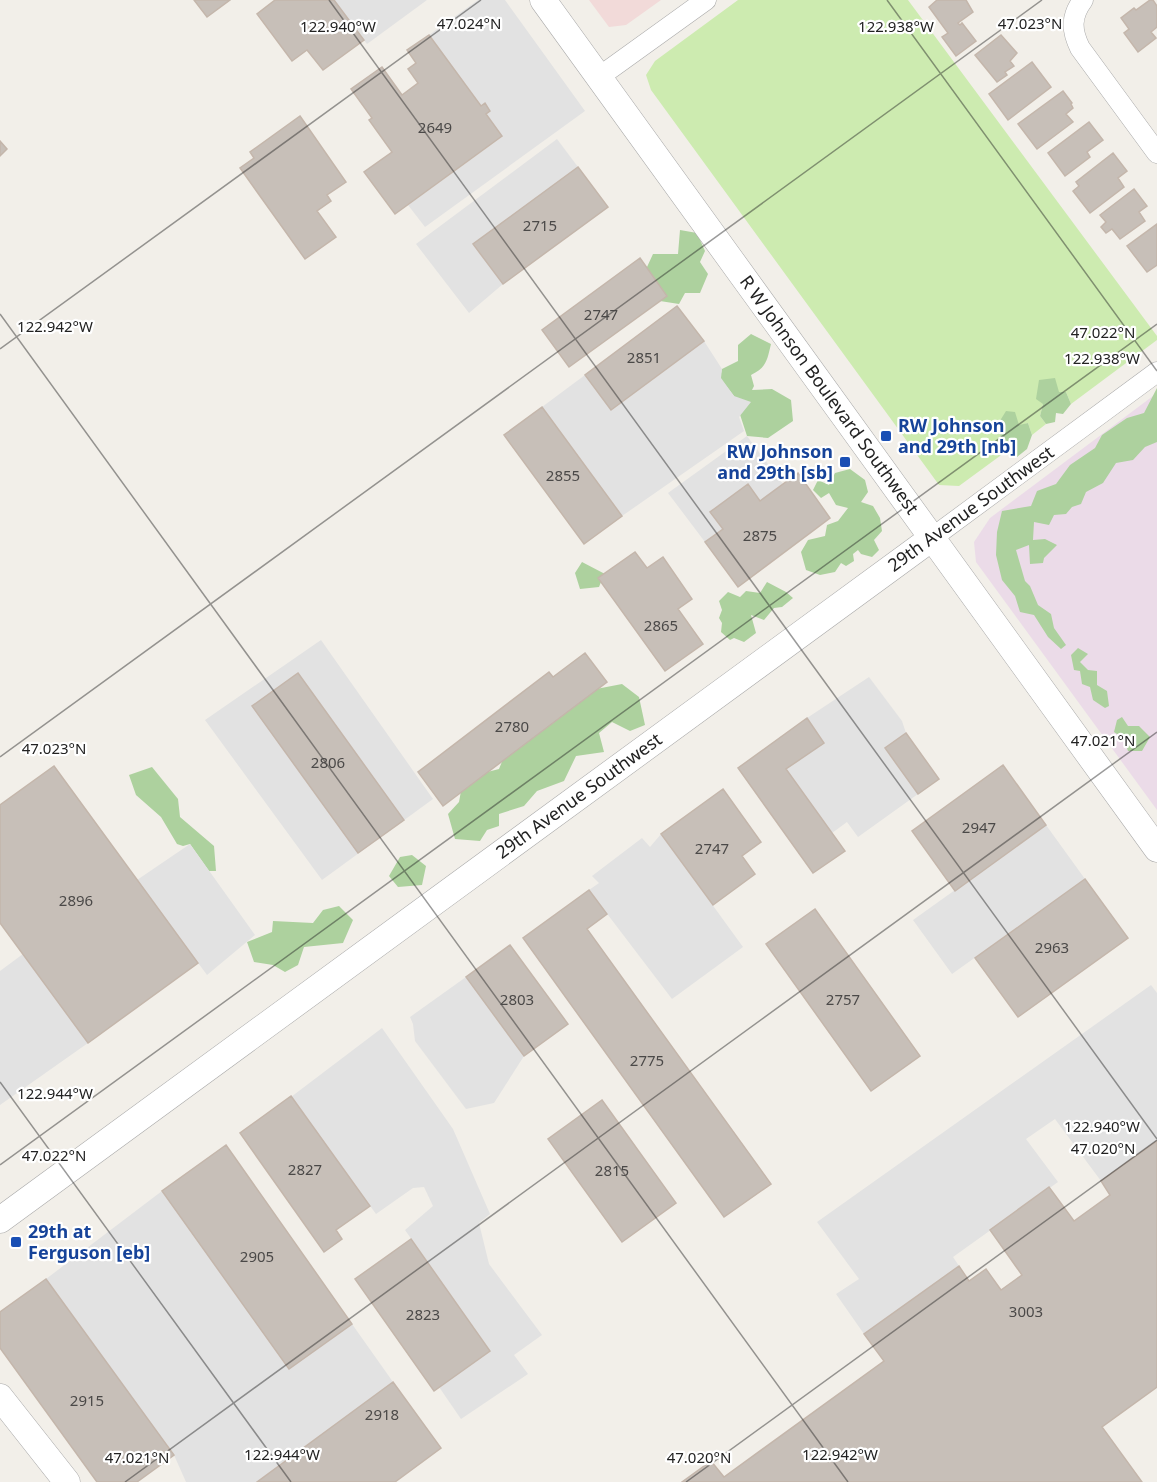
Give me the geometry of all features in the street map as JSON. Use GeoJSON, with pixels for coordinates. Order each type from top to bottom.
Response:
{"type":"FeatureCollection","features":[{"type":"Feature","properties":{"kind":"street","name":"R W Johnson Boulevard Southwest"},"geometry":{"type":"LineString","coordinates":[[543,0],[1157,849]]}},
{"type":"Feature","properties":{"kind":"street"},"geometry":{"type":"LineString","coordinates":[[599,77],[706,0]]}},
{"type":"Feature","properties":{"kind":"street"},"geometry":{"type":"LineString","coordinates":[[1083,0],[1073,20],[1073,28],[1080,48],[1157,153]]}},
{"type":"Feature","properties":{"kind":"street","name":"29th Avenue Southwest"},"geometry":{"type":"LineString","coordinates":[[0,1220],[1157,372]]}},
{"type":"Feature","properties":{"kind":"street"},"geometry":{"type":"LineString","coordinates":[[0,1397],[67,1482]]}},
{"type":"Feature","properties":{"kind":"shaded area"},"geometry":{"type":"Polygon","coordinates":[[[334,0],[427,0],[367,44],[334,0]]]}},
{"type":"Feature","properties":{"kind":"shaded area"},"geometry":{"type":"Polygon","coordinates":[[[478,0],[505,0],[585,111],[425,227],[408,205],[502,137],[486,114],[490,110],[485,104],[481,106],[429,35],[478,0]]]}},
{"type":"Feature","properties":{"kind":"shaded area"},"geometry":{"type":"Polygon","coordinates":[[[589,0],[661,0],[626,25],[609,27],[589,0]]]}},
{"type":"Feature","properties":{"kind":"shaded area"},"geometry":{"type":"Polygon","coordinates":[[[557,139],[578,167],[474,244],[503,284],[469,313],[416,244],[557,139]]]}},
{"type":"Feature","properties":{"kind":"shaded area"},"geometry":{"type":"Polygon","coordinates":[[[704,341],[722,369],[721,378],[734,396],[751,402],[739,417],[744,431],[622,516],[542,407],[585,375],[612,410],[704,341]]]}},
{"type":"Feature","properties":{"kind":"shaded area"},"geometry":{"type":"Polygon","coordinates":[[[1157,393],[1157,810],[976,562],[974,542],[990,518],[1157,393]]]}},
{"type":"Feature","properties":{"kind":"shaded area"},"geometry":{"type":"Polygon","coordinates":[[[747,436],[783,484],[760,501],[748,484],[711,513],[723,529],[705,542],[668,493],[747,436]]]}},
{"type":"Feature","properties":{"kind":"shaded area"},"geometry":{"type":"Polygon","coordinates":[[[321,640],[433,799],[322,880],[205,720],[321,640]]]}},
{"type":"Feature","properties":{"kind":"shaded area"},"geometry":{"type":"Polygon","coordinates":[[[869,677],[902,721],[906,733],[885,748],[918,794],[858,837],[847,822],[832,833],[786,769],[824,743],[807,718],[869,677]]]}},
{"type":"Feature","properties":{"kind":"shaded area"},"geometry":{"type":"Polygon","coordinates":[[[1046,825],[1085,879],[952,974],[913,920],[1046,825]]]}},
{"type":"Feature","properties":{"kind":"shaded area"},"geometry":{"type":"Polygon","coordinates":[[[661,834],[743,947],[672,999],[589,890],[599,883],[592,876],[642,838],[650,847],[661,834]]]}},
{"type":"Feature","properties":{"kind":"shaded area"},"geometry":{"type":"Polygon","coordinates":[[[190,844],[255,935],[207,975],[137,880],[190,844]]]}},
{"type":"Feature","properties":{"kind":"shaded area"},"geometry":{"type":"Polygon","coordinates":[[[23,954],[88,1043],[0,1105],[0,971],[23,954]]]}},
{"type":"Feature","properties":{"kind":"shaded area"},"geometry":{"type":"Polygon","coordinates":[[[466,977],[524,1056],[494,1103],[466,1109],[415,1041],[410,1017],[466,977]]]}},
{"type":"Feature","properties":{"kind":"shaded area"},"geometry":{"type":"Polygon","coordinates":[[[1151,985],[1157,993],[1157,1141],[1101,1181],[1055,1119],[1026,1139],[1058,1182],[953,1257],[959,1266],[864,1334],[836,1294],[859,1279],[817,1222],[1151,985]]]}},
{"type":"Feature","properties":{"kind":"shaded area"},"geometry":{"type":"Polygon","coordinates":[[[382,1028],[453,1129],[490,1214],[479,1223],[489,1264],[542,1335],[514,1355],[528,1374],[461,1419],[439,1387],[490,1351],[405,1230],[433,1206],[424,1187],[413,1188],[376,1214],[291,1097],[382,1028]]]}},
{"type":"Feature","properties":{"kind":"shaded area"},"geometry":{"type":"Polygon","coordinates":[[[162,1191],[289,1368],[352,1324],[393,1382],[257,1482],[186,1482],[174,1455],[46,1279],[162,1191]]]}},
{"type":"Feature","properties":{"kind":"green space"},"geometry":{"type":"Polygon","coordinates":[[[738,0],[908,0],[1157,336],[1157,340],[1071,404],[1066,392],[1043,404],[1040,416],[1046,424],[1032,435],[1028,423],[1019,426],[998,424],[1004,453],[959,486],[939,485],[651,90],[646,75],[655,61],[738,0]]]}},
{"type":"Feature","properties":{"kind":"green space"},"geometry":{"type":"Polygon","coordinates":[[[680,230],[697,233],[705,251],[700,262],[708,274],[700,293],[685,293],[679,304],[660,301],[646,279],[647,267],[653,254],[678,254],[680,230]]]}},
{"type":"Feature","properties":{"kind":"green space"},"geometry":{"type":"Polygon","coordinates":[[[751,334],[771,344],[766,362],[751,375],[754,386],[752,390],[772,389],[791,400],[793,421],[768,438],[747,436],[734,396],[720,378],[722,369],[738,361],[738,345],[751,334]]]}},
{"type":"Feature","properties":{"kind":"green space"},"geometry":{"type":"Polygon","coordinates":[[[1055,378],[1059,392],[1066,392],[1071,404],[1063,414],[1056,413],[1055,422],[1046,424],[1040,416],[1043,404],[1036,399],[1039,380],[1055,378]]]}},
{"type":"Feature","properties":{"kind":"green space"},"geometry":{"type":"Polygon","coordinates":[[[1157,388],[1157,442],[1145,447],[1133,460],[1116,463],[1103,483],[1086,492],[1081,504],[1072,507],[1066,514],[1054,515],[1049,525],[1034,522],[1033,540],[1045,539],[1057,545],[1044,558],[1043,563],[1030,564],[1029,545],[1016,550],[1025,581],[1030,586],[1038,605],[1051,614],[1054,628],[1066,645],[1061,649],[1048,637],[1034,615],[1020,612],[1015,596],[1002,580],[996,555],[997,532],[1002,511],[1031,506],[1037,491],[1056,484],[1070,465],[1095,448],[1102,435],[1127,418],[1144,413],[1157,388]]]}},
{"type":"Feature","properties":{"kind":"green space"},"geometry":{"type":"Polygon","coordinates":[[[1006,411],[1015,412],[1019,425],[1028,423],[1032,435],[1027,449],[1017,457],[1004,453],[1002,445],[998,424],[1006,411]]]}},
{"type":"Feature","properties":{"kind":"green space"},"geometry":{"type":"Polygon","coordinates":[[[850,469],[865,480],[868,492],[861,502],[873,506],[880,518],[882,531],[874,540],[879,550],[872,557],[861,554],[858,550],[853,554],[854,561],[846,566],[841,563],[835,572],[820,575],[806,570],[801,552],[808,540],[825,536],[827,525],[838,521],[848,508],[836,505],[829,493],[821,498],[813,490],[818,480],[829,485],[835,473],[850,469]]]}},
{"type":"Feature","properties":{"kind":"green space"},"geometry":{"type":"Polygon","coordinates":[[[582,562],[605,574],[598,578],[601,582],[599,587],[580,589],[575,573],[582,562]]]}},
{"type":"Feature","properties":{"kind":"green space"},"geometry":{"type":"Polygon","coordinates":[[[767,582],[793,598],[782,607],[774,608],[764,620],[751,615],[756,633],[744,642],[734,638],[730,640],[721,632],[722,623],[719,618],[722,610],[719,601],[728,592],[740,597],[746,591],[760,593],[767,582]]]}},
{"type":"Feature","properties":{"kind":"green space"},"geometry":{"type":"Polygon","coordinates":[[[1078,648],[1088,654],[1080,662],[1088,670],[1097,671],[1097,685],[1107,691],[1109,706],[1105,708],[1093,700],[1090,687],[1082,684],[1080,671],[1074,670],[1071,655],[1078,648]]]}},
{"type":"Feature","properties":{"kind":"green space"},"geometry":{"type":"Polygon","coordinates":[[[622,684],[639,697],[645,725],[630,731],[612,722],[599,733],[604,752],[576,756],[564,781],[537,791],[524,806],[499,814],[499,826],[487,830],[480,841],[455,839],[448,814],[459,802],[461,791],[468,777],[499,769],[510,742],[539,718],[575,706],[591,690],[622,684]]]}},
{"type":"Feature","properties":{"kind":"green space"},"geometry":{"type":"Polygon","coordinates":[[[1122,717],[1128,726],[1139,726],[1150,737],[1142,751],[1128,751],[1123,738],[1114,732],[1117,720],[1122,717]]]}},
{"type":"Feature","properties":{"kind":"green space"},"geometry":{"type":"Polygon","coordinates":[[[152,767],[178,799],[180,817],[214,846],[216,871],[209,871],[190,844],[183,846],[177,844],[161,817],[136,795],[129,775],[152,767]]]}},
{"type":"Feature","properties":{"kind":"green space"},"geometry":{"type":"Polygon","coordinates":[[[412,855],[426,866],[422,885],[398,887],[389,876],[400,857],[412,855]]]}},
{"type":"Feature","properties":{"kind":"green space"},"geometry":{"type":"Polygon","coordinates":[[[339,906],[353,920],[343,943],[304,947],[298,965],[285,972],[273,965],[254,962],[247,942],[272,932],[273,921],[313,923],[323,910],[339,906]]]}},
{"type":"Feature","properties":{"kind":"building"},"geometry":{"type":"Polygon","coordinates":[[[194,0],[230,0],[207,17],[194,0]]]}},
{"type":"Feature","properties":{"kind":"building"},"geometry":{"type":"Polygon","coordinates":[[[275,0],[334,0],[364,40],[323,70],[307,50],[292,61],[257,14],[275,0]]]}},
{"type":"Feature","properties":{"kind":"building"},"geometry":{"type":"Polygon","coordinates":[[[937,0],[966,0],[973,12],[958,23],[960,25],[962,23],[976,41],[956,56],[942,37],[948,33],[929,7],[937,0]]]}},
{"type":"Feature","properties":{"kind":"building"},"geometry":{"type":"Polygon","coordinates":[[[1153,0],[1157,6],[1157,27],[1151,32],[1156,38],[1138,52],[1124,33],[1129,29],[1121,18],[1153,0]]]}},
{"type":"Feature","properties":{"kind":"building"},"geometry":{"type":"Polygon","coordinates":[[[429,35],[481,106],[485,103],[490,111],[486,114],[502,136],[395,214],[364,172],[392,152],[369,120],[372,118],[351,89],[382,67],[402,95],[418,83],[408,69],[416,63],[407,50],[429,35]]]}},
{"type":"Feature","properties":{"kind":"building"},"geometry":{"type":"Polygon","coordinates":[[[1001,35],[1017,53],[1010,61],[1014,66],[997,82],[975,55],[1001,35]]]}},
{"type":"Feature","properties":{"kind":"building"},"geometry":{"type":"Polygon","coordinates":[[[1032,62],[1051,87],[1008,120],[989,94],[1032,62]]]}},
{"type":"Feature","properties":{"kind":"building"},"geometry":{"type":"Polygon","coordinates":[[[1063,91],[1072,103],[1073,108],[1066,114],[1073,122],[1037,149],[1018,124],[1063,91]]]}},
{"type":"Feature","properties":{"kind":"building"},"geometry":{"type":"Polygon","coordinates":[[[300,116],[346,182],[327,195],[331,201],[317,211],[336,237],[305,259],[240,168],[254,158],[250,152],[300,116]]]}},
{"type":"Feature","properties":{"kind":"building"},"geometry":{"type":"Polygon","coordinates":[[[1089,122],[1103,140],[1087,152],[1090,157],[1065,176],[1048,153],[1089,122]]]}},
{"type":"Feature","properties":{"kind":"building"},"geometry":{"type":"Polygon","coordinates":[[[0,141],[7,149],[0,156],[0,141]]]}},
{"type":"Feature","properties":{"kind":"building"},"geometry":{"type":"Polygon","coordinates":[[[1113,153],[1127,171],[1118,178],[1124,187],[1090,213],[1073,191],[1079,186],[1076,182],[1113,153]]]}},
{"type":"Feature","properties":{"kind":"building"},"geometry":{"type":"Polygon","coordinates":[[[578,167],[608,207],[503,284],[473,244],[578,167]]]}},
{"type":"Feature","properties":{"kind":"building"},"geometry":{"type":"Polygon","coordinates":[[[1134,189],[1147,206],[1139,212],[1145,221],[1120,239],[1112,229],[1106,233],[1101,227],[1106,222],[1100,215],[1134,189]]]}},
{"type":"Feature","properties":{"kind":"building"},"geometry":{"type":"Polygon","coordinates":[[[1157,224],[1157,265],[1147,272],[1127,246],[1157,224]]]}},
{"type":"Feature","properties":{"kind":"building"},"geometry":{"type":"Polygon","coordinates":[[[640,258],[667,296],[569,367],[542,330],[640,258]]]}},
{"type":"Feature","properties":{"kind":"building"},"geometry":{"type":"Polygon","coordinates":[[[677,306],[704,341],[611,410],[585,375],[677,306]]]}},
{"type":"Feature","properties":{"kind":"building"},"geometry":{"type":"Polygon","coordinates":[[[542,407],[622,516],[584,544],[504,435],[542,407]]]}},
{"type":"Feature","properties":{"kind":"building"},"geometry":{"type":"Polygon","coordinates":[[[798,473],[830,518],[738,587],[705,542],[723,529],[710,512],[748,484],[760,501],[798,473]]]}},
{"type":"Feature","properties":{"kind":"building"},"geometry":{"type":"Polygon","coordinates":[[[635,552],[647,568],[663,557],[692,599],[678,609],[703,644],[665,671],[598,578],[635,552]]]}},
{"type":"Feature","properties":{"kind":"building"},"geometry":{"type":"Polygon","coordinates":[[[585,653],[607,682],[443,806],[418,772],[549,672],[553,677],[585,653]]]}},
{"type":"Feature","properties":{"kind":"building"},"geometry":{"type":"Polygon","coordinates":[[[298,673],[404,820],[358,853],[252,706],[298,673]]]}},
{"type":"Feature","properties":{"kind":"building"},"geometry":{"type":"Polygon","coordinates":[[[807,718],[824,743],[786,769],[845,851],[813,873],[738,768],[807,718]]]}},
{"type":"Feature","properties":{"kind":"building"},"geometry":{"type":"Polygon","coordinates":[[[906,733],[939,779],[918,794],[885,748],[906,733]]]}},
{"type":"Feature","properties":{"kind":"building"},"geometry":{"type":"Polygon","coordinates":[[[1003,765],[1046,825],[955,891],[912,831],[1003,765]]]}},
{"type":"Feature","properties":{"kind":"building"},"geometry":{"type":"Polygon","coordinates":[[[54,766],[198,963],[88,1043],[0,923],[0,805],[54,766]]]}},
{"type":"Feature","properties":{"kind":"building"},"geometry":{"type":"Polygon","coordinates":[[[723,789],[761,842],[742,856],[755,874],[713,905],[661,834],[723,789]]]}},
{"type":"Feature","properties":{"kind":"building"},"geometry":{"type":"Polygon","coordinates":[[[1085,879],[1128,938],[1018,1017],[975,958],[1085,879]]]}},
{"type":"Feature","properties":{"kind":"building"},"geometry":{"type":"Polygon","coordinates":[[[589,890],[607,914],[587,929],[771,1184],[724,1217],[523,938],[589,890]]]}},
{"type":"Feature","properties":{"kind":"building"},"geometry":{"type":"Polygon","coordinates":[[[815,909],[920,1056],[871,1091],[766,944],[815,909]]]}},
{"type":"Feature","properties":{"kind":"building"},"geometry":{"type":"Polygon","coordinates":[[[510,945],[568,1024],[524,1056],[466,977],[510,945]]]}},
{"type":"Feature","properties":{"kind":"building"},"geometry":{"type":"Polygon","coordinates":[[[291,1096],[370,1206],[336,1230],[342,1239],[324,1252],[240,1133],[291,1096]]]}},
{"type":"Feature","properties":{"kind":"building"},"geometry":{"type":"Polygon","coordinates":[[[602,1100],[676,1203],[622,1242],[548,1139],[602,1100]]]}},
{"type":"Feature","properties":{"kind":"building"},"geometry":{"type":"Polygon","coordinates":[[[1157,1141],[1157,1387],[1102,1427],[1142,1482],[682,1482],[711,1461],[724,1477],[884,1361],[864,1334],[959,1266],[969,1281],[986,1269],[1001,1290],[1022,1275],[990,1230],[1049,1187],[1074,1221],[1110,1195],[1101,1181],[1157,1141]]]}},
{"type":"Feature","properties":{"kind":"building"},"geometry":{"type":"Polygon","coordinates":[[[226,1145],[352,1324],[289,1369],[162,1191],[226,1145]]]}},
{"type":"Feature","properties":{"kind":"building"},"geometry":{"type":"Polygon","coordinates":[[[411,1239],[490,1351],[434,1391],[355,1279],[411,1239]]]}},
{"type":"Feature","properties":{"kind":"building"},"geometry":{"type":"Polygon","coordinates":[[[46,1279],[174,1455],[137,1482],[97,1482],[0,1348],[0,1312],[46,1279]]]}},
{"type":"Feature","properties":{"kind":"building"},"geometry":{"type":"Polygon","coordinates":[[[393,1382],[441,1448],[395,1482],[257,1482],[393,1382]]]}},
{"type":"Feature","properties":{"kind":"place","name":"RW Johnson and 29th [nb]"},"geometry":{"type":"Point","coordinates":[886,436]}},
{"type":"Feature","properties":{"kind":"place","name":"RW Johnson and 29th [sb]"},"geometry":{"type":"Point","coordinates":[845,462]}},
{"type":"Feature","properties":{"kind":"place","name":"29th at Ferguson [eb]"},"geometry":{"type":"Point","coordinates":[16,1242]}}]}
